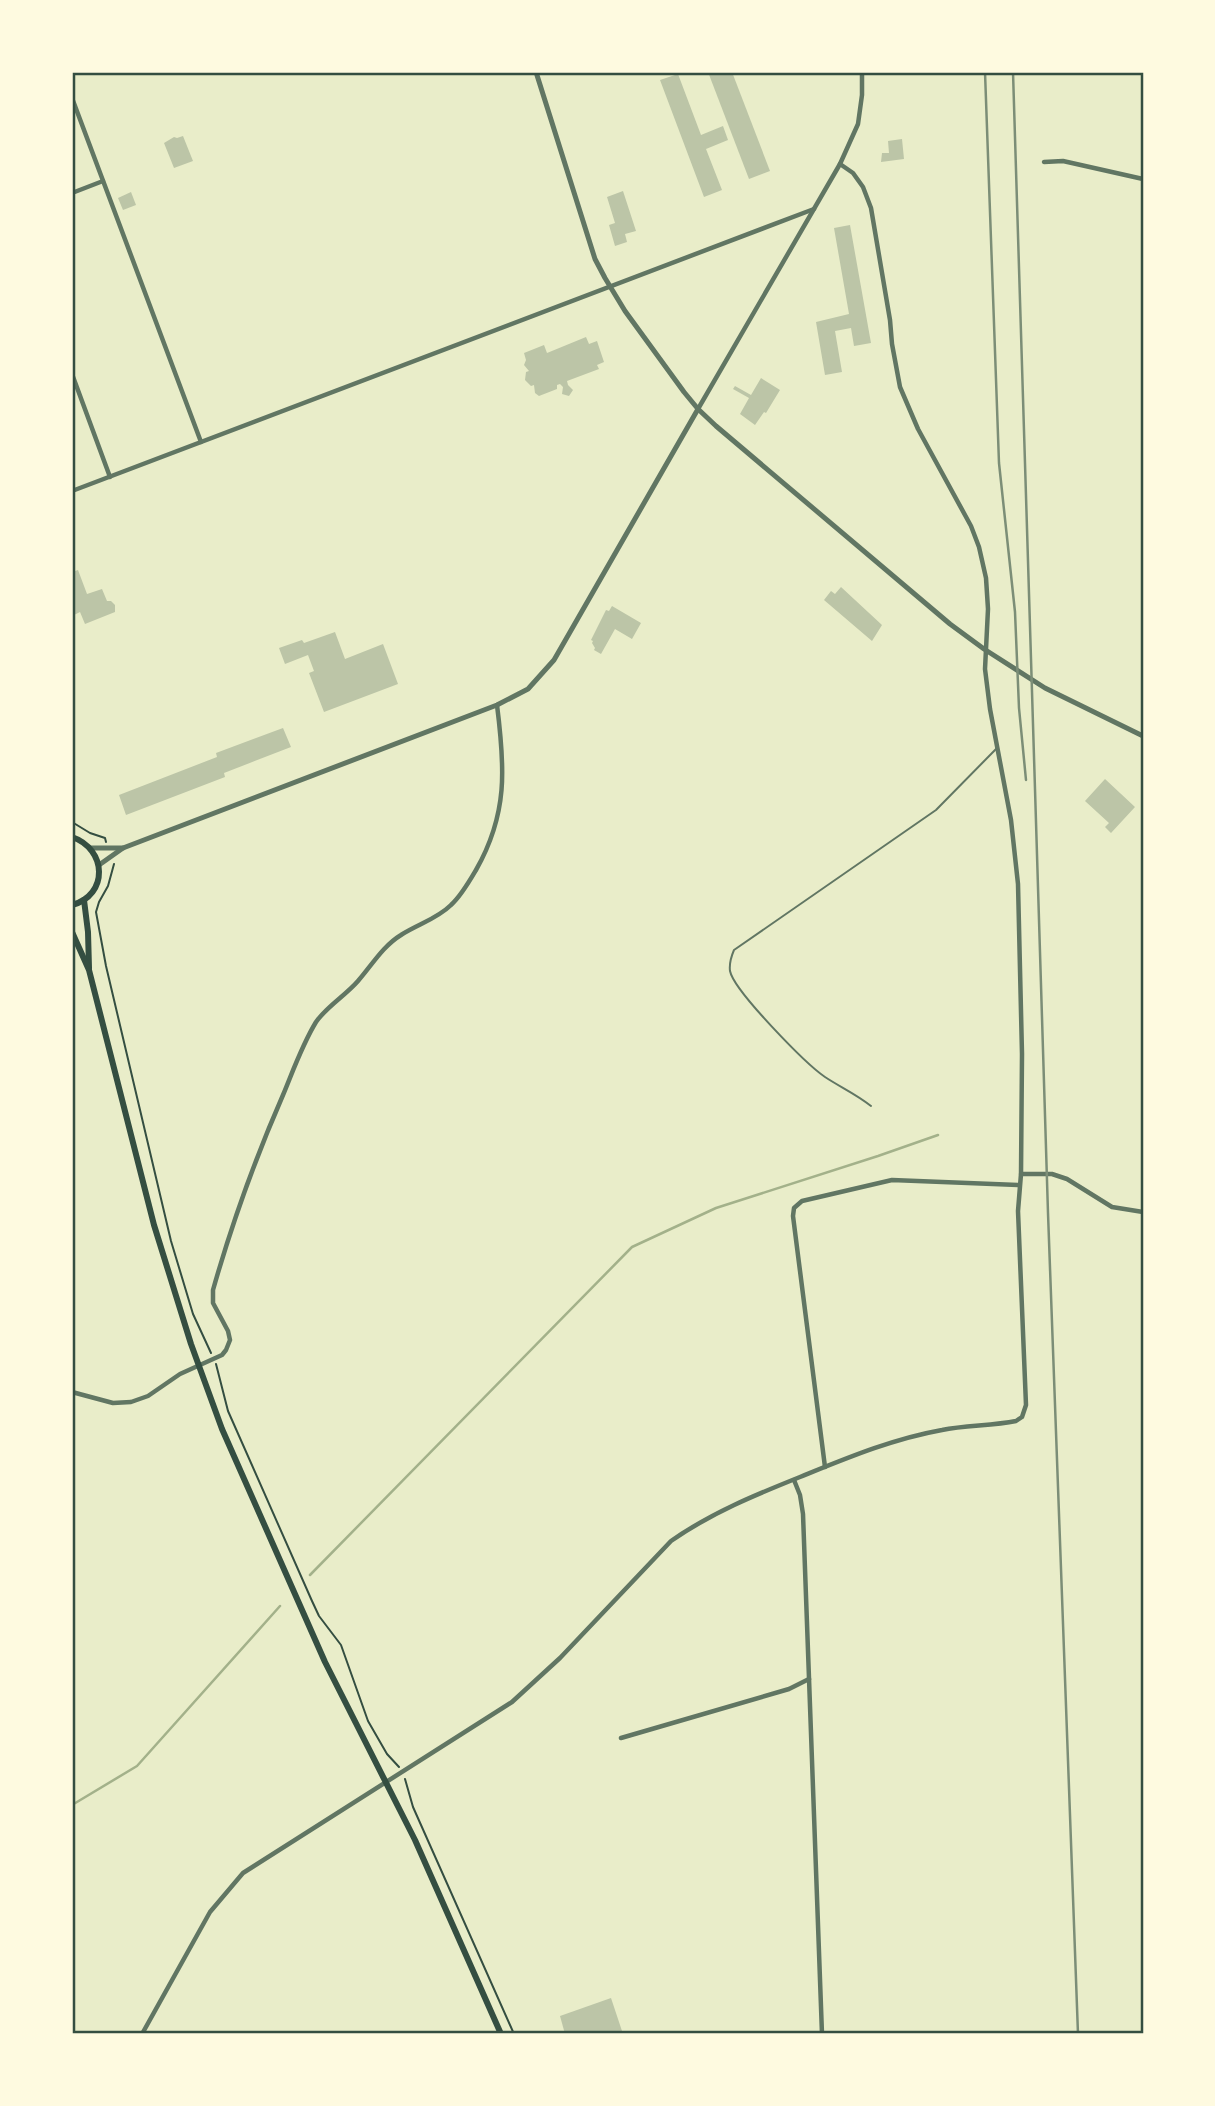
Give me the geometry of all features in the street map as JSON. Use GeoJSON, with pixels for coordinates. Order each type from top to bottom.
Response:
{"type":"FeatureCollection","features":[{"type":"Feature","properties":{"kind":"main road"},"geometry":{"type":"LineString","coordinates":[[72,837],[91,848],[99,864],[95,888],[84,900],[72,905]]}},
{"type":"Feature","properties":{"kind":"main road"},"geometry":{"type":"LineString","coordinates":[[84,900],[89,932],[89,970]]}},
{"type":"Feature","properties":{"kind":"main road"},"geometry":{"type":"LineString","coordinates":[[72,932],[89,970],[153,1225],[198,1366],[227,1440],[326,1662],[415,1840],[501,2034]]}},
{"type":"Feature","properties":{"kind":"street"},"geometry":{"type":"LineString","coordinates":[[536,72],[595,259],[641,334],[698,409],[950,624],[984,649],[1045,688],[1143,736]]}},
{"type":"Feature","properties":{"kind":"street"},"geometry":{"type":"LineString","coordinates":[[99,864],[123,848],[498,705],[528,689],[542,675],[554,660],[840,164],[858,124],[862,72]]}},
{"type":"Feature","properties":{"kind":"street"},"geometry":{"type":"LineString","coordinates":[[72,98],[201,442]]}},
{"type":"Feature","properties":{"kind":"street"},"geometry":{"type":"LineString","coordinates":[[1044,162],[1063,161],[1143,179]]}},
{"type":"Feature","properties":{"kind":"street"},"geometry":{"type":"LineString","coordinates":[[142,2034],[210,1912],[235,1881],[256,1864],[512,1702],[560,1658],[671,1541],[709,1517],[866,1450],[945,1429],[1000,1424],[1022,1417],[1026,1405],[1018,1211],[1021,1174],[1022,1027],[1018,884],[1011,820],[985,669],[988,609],[986,578],[971,526],[918,429],[900,387],[871,208],[863,187],[853,173],[840,164]]}},
{"type":"Feature","properties":{"kind":"street"},"geometry":{"type":"LineString","coordinates":[[72,192],[103,181]]}},
{"type":"Feature","properties":{"kind":"street"},"geometry":{"type":"LineString","coordinates":[[72,491],[814,209]]}},
{"type":"Feature","properties":{"kind":"street"},"geometry":{"type":"LineString","coordinates":[[72,374],[110,477]]}},
{"type":"Feature","properties":{"kind":"street"},"geometry":{"type":"LineString","coordinates":[[72,1392],[113,1403],[131,1402],[148,1396],[180,1374],[214,1359],[226,1350],[230,1340],[228,1331],[213,1303],[216,1281],[245,1186],[262,1143],[300,1054],[326,1010],[356,983],[387,946],[401,934],[440,915],[454,903],[484,856],[500,810],[503,783],[498,705]]}},
{"type":"Feature","properties":{"kind":"street"},"geometry":{"type":"LineString","coordinates":[[91,848],[123,848]]}},
{"type":"Feature","properties":{"kind":"street"},"geometry":{"type":"LineString","coordinates":[[1021,1174],[1052,1174],[1067,1179],[1112,1207],[1143,1212]]}},
{"type":"Feature","properties":{"kind":"street"},"geometry":{"type":"LineString","coordinates":[[825,1467],[794,1208],[802,1201],[892,1180],[1019,1185]]}},
{"type":"Feature","properties":{"kind":"street"},"geometry":{"type":"LineString","coordinates":[[794,1480],[803,1514],[822,2034]]}},
{"type":"Feature","properties":{"kind":"street"},"geometry":{"type":"LineString","coordinates":[[621,1738],[789,1689],[809,1679]]}},
{"type":"Feature","properties":{"kind":"lane"},"geometry":{"type":"LineString","coordinates":[[871,1106],[856,1094],[823,1076],[782,1038],[736,985],[730,972],[730,961],[734,950],[936,810],[997,747]]}},
{"type":"Feature","properties":{"kind":"path"},"geometry":{"type":"LineString","coordinates":[[72,822],[105,838],[106,841]]}},
{"type":"Feature","properties":{"kind":"path"},"geometry":{"type":"LineString","coordinates":[[113,861],[114,867],[96,912],[106,966],[171,1241],[193,1314],[212,1354]]}},
{"type":"Feature","properties":{"kind":"path"},"geometry":{"type":"LineString","coordinates":[[216,1365],[228,1411],[312,1601],[319,1616],[341,1645],[368,1720],[387,1755],[400,1768]]}},
{"type":"Feature","properties":{"kind":"path"},"geometry":{"type":"LineString","coordinates":[[403,1775],[413,1807],[514,2034]]}},
{"type":"Feature","properties":{"kind":"building"},"geometry":{"type":"Polygon","coordinates":[[[708,72],[732,72],[770,171],[749,179],[708,72]]]}},
{"type":"Feature","properties":{"kind":"building"},"geometry":{"type":"Polygon","coordinates":[[[678,74],[701,135],[723,126],[728,140],[706,149],[722,190],[704,197],[660,80],[678,74]]]}},
{"type":"Feature","properties":{"kind":"building"},"geometry":{"type":"Polygon","coordinates":[[[183,136],[193,161],[174,168],[164,143],[174,137],[183,136]]]}},
{"type":"Feature","properties":{"kind":"building"},"geometry":{"type":"Polygon","coordinates":[[[902,139],[904,159],[881,162],[882,153],[889,153],[888,141],[902,139]]]}},
{"type":"Feature","properties":{"kind":"building"},"geometry":{"type":"Polygon","coordinates":[[[623,191],[636,231],[625,234],[627,242],[615,246],[609,225],[615,223],[607,197],[623,191]]]}},
{"type":"Feature","properties":{"kind":"building"},"geometry":{"type":"Polygon","coordinates":[[[131,192],[136,205],[123,210],[118,198],[131,192]]]}},
{"type":"Feature","properties":{"kind":"building"},"geometry":{"type":"Polygon","coordinates":[[[850,225],[871,343],[854,346],[851,328],[835,331],[842,372],[825,375],[816,322],[849,314],[834,228],[850,225]]]}},
{"type":"Feature","properties":{"kind":"building"},"geometry":{"type":"Polygon","coordinates":[[[586,337],[589,344],[597,341],[604,362],[597,365],[599,369],[567,381],[573,390],[569,396],[562,394],[563,387],[560,384],[557,389],[539,396],[535,393],[534,385],[531,386],[525,380],[526,372],[529,371],[524,365],[524,353],[544,345],[547,353],[586,337]]]}},
{"type":"Feature","properties":{"kind":"building"},"geometry":{"type":"Polygon","coordinates":[[[761,378],[780,390],[755,425],[740,414],[749,398],[733,389],[735,386],[751,395],[761,378]]]}},
{"type":"Feature","properties":{"kind":"building"},"geometry":{"type":"Polygon","coordinates":[[[72,564],[75,571],[78,570],[87,594],[102,589],[107,601],[115,605],[115,612],[85,624],[80,612],[72,616],[72,564]]]}},
{"type":"Feature","properties":{"kind":"building"},"geometry":{"type":"Polygon","coordinates":[[[841,587],[882,625],[872,641],[824,600],[831,591],[835,594],[841,587]]]}},
{"type":"Feature","properties":{"kind":"building"},"geometry":{"type":"Polygon","coordinates":[[[612,606],[641,623],[632,639],[615,629],[601,654],[594,650],[591,640],[606,610],[609,611],[612,606]]]}},
{"type":"Feature","properties":{"kind":"building"},"geometry":{"type":"Polygon","coordinates":[[[335,632],[345,659],[383,644],[398,684],[324,712],[309,673],[314,671],[308,655],[285,664],[279,648],[335,632]]]}},
{"type":"Feature","properties":{"kind":"building"},"geometry":{"type":"Polygon","coordinates":[[[283,728],[291,747],[224,773],[225,777],[126,815],[119,795],[217,757],[216,753],[283,728]]]}},
{"type":"Feature","properties":{"kind":"building"},"geometry":{"type":"Polygon","coordinates":[[[1105,779],[1135,807],[1111,833],[1105,827],[1109,823],[1085,801],[1105,779]]]}},
{"type":"Feature","properties":{"kind":"building"},"geometry":{"type":"Polygon","coordinates":[[[611,1998],[623,2034],[565,2034],[560,2016],[611,1998]]]}},
{"type":"Feature","properties":{"kind":"waterway"},"geometry":{"type":"LineString","coordinates":[[310,1575],[632,1247],[716,1208],[938,1135]]}},
{"type":"Feature","properties":{"kind":"waterway"},"geometry":{"type":"LineString","coordinates":[[72,1805],[137,1766],[280,1606]]}},
{"type":"Feature","properties":{"kind":"railway"},"geometry":{"type":"LineString","coordinates":[[985,72],[999,463],[1015,612],[1019,708],[1026,780]]}},
{"type":"Feature","properties":{"kind":"railway"},"geometry":{"type":"LineString","coordinates":[[1013,72],[1048,1213],[1078,2034]]}}]}
